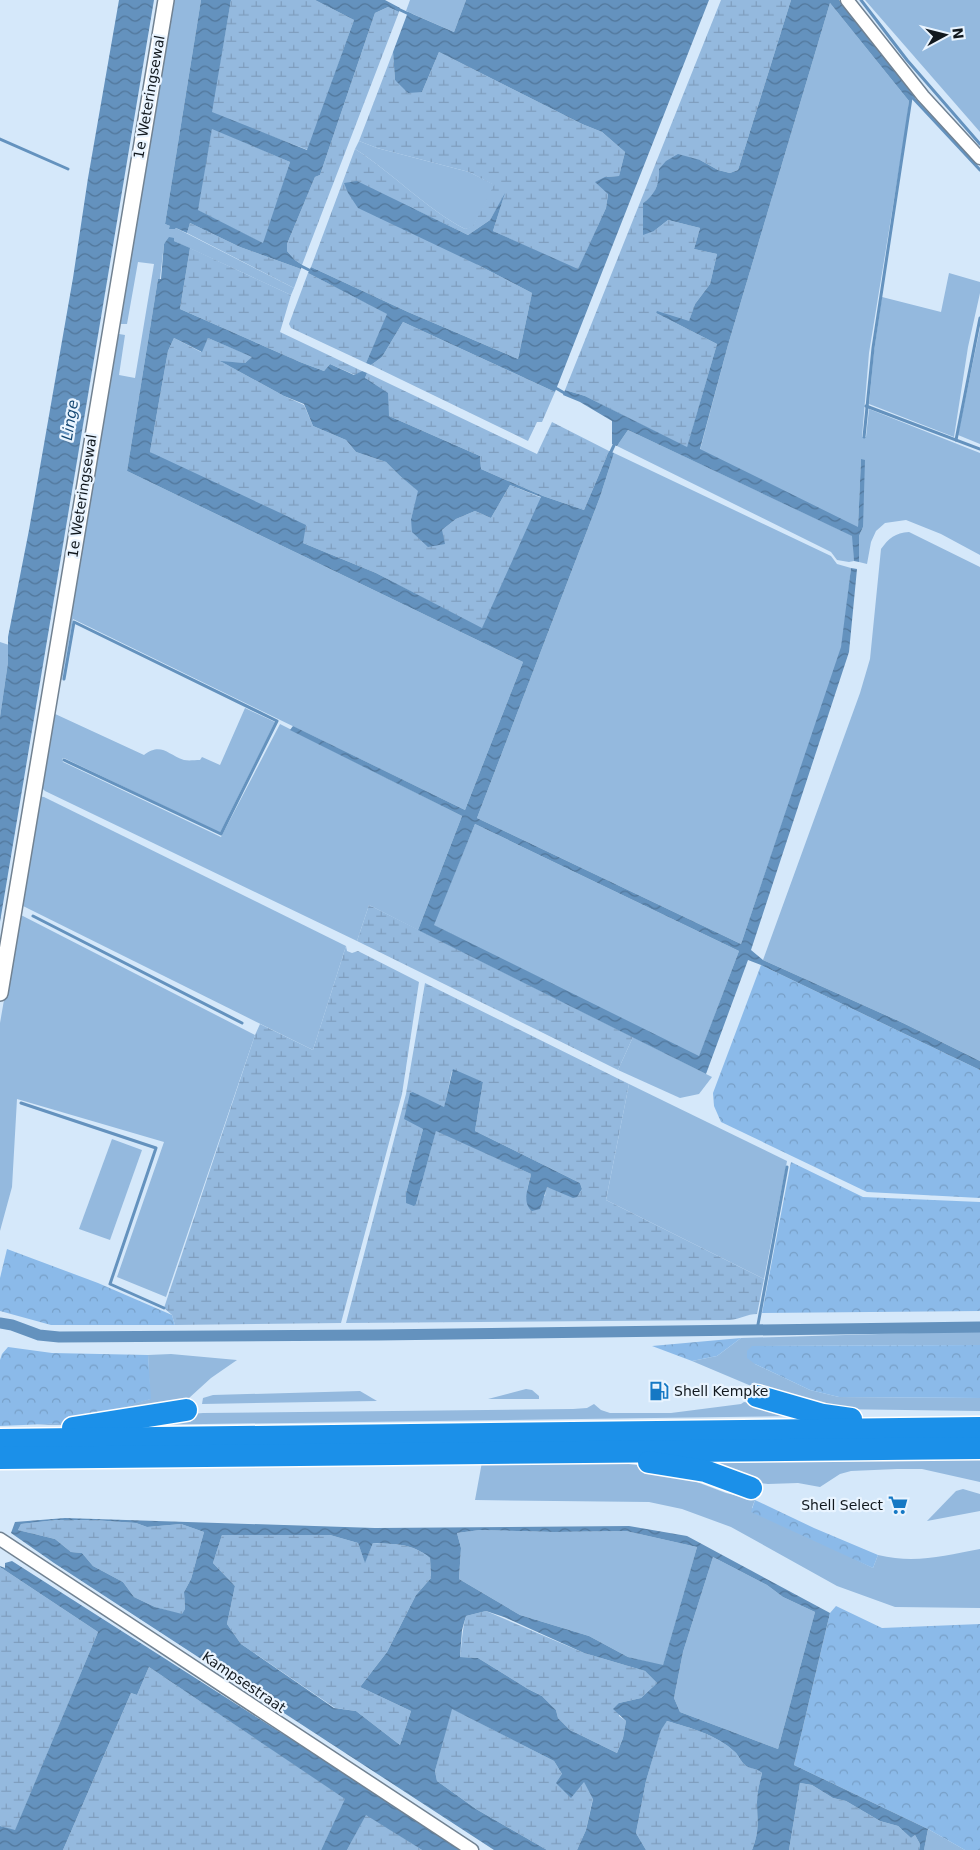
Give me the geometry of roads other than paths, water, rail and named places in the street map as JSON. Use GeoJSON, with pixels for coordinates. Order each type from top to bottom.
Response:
{"type":"FeatureCollection","features":[{"type":"Feature","properties":{"kind":"highway"},"geometry":{"type":"LineString","coordinates":[[757,1396],[823,1415],[855,1420],[880,1429]]}},
{"type":"Feature","properties":{"kind":"highway"},"geometry":{"type":"LineString","coordinates":[[26,1440],[62,1430],[186,1410]]}},
{"type":"Feature","properties":{"kind":"highway"},"geometry":{"type":"LineString","coordinates":[[0,1440],[980,1428]]}},
{"type":"Feature","properties":{"kind":"highway"},"geometry":{"type":"LineString","coordinates":[[0,1458],[980,1448]]}},
{"type":"Feature","properties":{"kind":"highway"},"geometry":{"type":"LineString","coordinates":[[596,1452],[705,1471],[751,1488]]}},
{"type":"Feature","properties":{"kind":"street","name":"1e Weteringsewal"},"geometry":{"type":"LineString","coordinates":[[0,993],[166,0]]}},
{"type":"Feature","properties":{"kind":"street"},"geometry":{"type":"LineString","coordinates":[[847,0],[923,96],[980,158]]}},
{"type":"Feature","properties":{"kind":"street","name":"Kampsestraat"},"geometry":{"type":"LineString","coordinates":[[0,1539],[472,1850]]}},
{"type":"Feature","properties":{"kind":"water","name":"Linge"},"geometry":{"type":"Polygon","coordinates":[[[119,0],[154,0],[0,922],[0,717],[8,662],[8,637],[29,530],[73,278],[88,178],[119,0]]]}},
{"type":"Feature","properties":{"kind":"water"},"geometry":{"type":"Polygon","coordinates":[[[201,0],[231,0],[212,112],[307,150],[354,20],[315,0],[385,0],[400,8],[399,12],[388,7],[375,13],[320,175],[315,177],[287,244],[287,251],[302,265],[301,269],[240,247],[190,223],[187,233],[176,228],[169,229],[170,226],[165,224],[201,0]],[[212,129],[198,210],[263,243],[290,162],[212,129]]]}},
{"type":"Feature","properties":{"kind":"water"},"geometry":{"type":"Polygon","coordinates":[[[466,0],[709,0],[555,392],[403,322],[382,357],[371,365],[366,363],[387,314],[308,273],[311,267],[408,312],[518,359],[532,293],[358,208],[344,183],[357,181],[468,235],[490,220],[505,193],[493,231],[578,269],[606,208],[608,194],[595,182],[605,177],[619,176],[625,152],[602,132],[582,124],[439,52],[422,92],[408,93],[395,80],[393,52],[408,12],[454,32],[466,0]]]}},
{"type":"Feature","properties":{"kind":"water"},"geometry":{"type":"Polygon","coordinates":[[[791,0],[839,0],[916,97],[909,101],[830,3],[728,345],[700,449],[858,527],[861,459],[865,460],[863,527],[859,536],[859,562],[854,561],[852,536],[628,430],[617,446],[612,444],[612,421],[580,402],[563,395],[565,390],[585,396],[687,447],[717,344],[656,313],[657,311],[689,321],[695,304],[710,284],[717,254],[694,249],[700,228],[668,220],[654,231],[643,235],[643,203],[656,188],[659,179],[659,169],[666,161],[678,154],[700,160],[718,170],[730,173],[738,170],[791,0]]]}},
{"type":"Feature","properties":{"kind":"water"},"geometry":{"type":"Polygon","coordinates":[[[169,237],[190,248],[180,309],[324,371],[330,364],[354,375],[362,371],[367,373],[365,378],[388,393],[389,416],[480,456],[481,469],[543,496],[584,510],[609,451],[614,453],[600,497],[477,818],[741,944],[841,647],[851,568],[857,569],[849,652],[751,950],[763,960],[903,1023],[980,1061],[980,1070],[748,960],[706,1074],[418,930],[462,816],[290,730],[293,726],[465,810],[523,662],[127,471],[158,279],[161,279],[164,244],[169,237]],[[174,338],[168,351],[150,452],[306,525],[303,543],[376,573],[482,628],[541,497],[510,485],[491,518],[475,511],[456,519],[442,530],[445,544],[428,547],[412,532],[411,519],[418,491],[386,462],[356,452],[346,440],[313,426],[304,404],[284,396],[220,361],[245,363],[252,357],[208,338],[202,352],[174,338]],[[475,824],[434,925],[699,1056],[739,951],[475,824]]]}},
{"type":"Feature","properties":{"kind":"water"},"geometry":{"type":"Polygon","coordinates":[[[453,1069],[483,1082],[475,1131],[580,1183],[582,1189],[577,1197],[573,1198],[547,1187],[540,1209],[532,1211],[526,1199],[531,1174],[436,1131],[416,1204],[414,1206],[406,1203],[406,1193],[423,1129],[404,1119],[410,1093],[413,1092],[444,1107],[453,1069]]]}},
{"type":"Feature","properties":{"kind":"water"},"geometry":{"type":"Polygon","coordinates":[[[65,1518],[375,1528],[629,1526],[687,1536],[830,1613],[794,1765],[928,1829],[924,1850],[919,1850],[920,1844],[915,1835],[911,1838],[898,1826],[880,1821],[846,1801],[833,1798],[812,1785],[800,1783],[789,1850],[752,1850],[757,1831],[757,1798],[762,1773],[747,1766],[735,1752],[720,1741],[685,1726],[667,1721],[661,1730],[646,1781],[636,1833],[646,1850],[577,1850],[586,1830],[593,1799],[584,1782],[571,1798],[556,1783],[562,1774],[554,1761],[452,1709],[435,1771],[437,1781],[476,1809],[547,1850],[494,1850],[54,1563],[11,1533],[15,1522],[65,1518]],[[56,1520],[21,1524],[18,1530],[55,1539],[71,1552],[82,1553],[93,1566],[123,1582],[134,1597],[155,1607],[182,1614],[185,1609],[184,1592],[191,1579],[204,1532],[181,1524],[147,1527],[136,1523],[93,1520],[56,1520]],[[480,1530],[457,1533],[461,1548],[459,1579],[520,1615],[589,1636],[628,1657],[663,1665],[697,1547],[626,1531],[480,1530]],[[222,1535],[213,1563],[235,1586],[227,1624],[241,1644],[334,1708],[356,1711],[400,1745],[411,1711],[360,1687],[387,1652],[416,1595],[431,1578],[430,1558],[417,1549],[410,1547],[373,1543],[365,1563],[358,1543],[330,1535],[222,1535]],[[713,1557],[683,1652],[674,1698],[680,1712],[778,1749],[815,1612],[783,1597],[767,1585],[713,1557]],[[486,1611],[466,1616],[462,1630],[460,1657],[478,1658],[542,1696],[556,1710],[558,1718],[570,1730],[617,1753],[623,1738],[626,1721],[613,1709],[619,1703],[641,1698],[657,1683],[645,1671],[584,1653],[504,1617],[486,1611]]]}},
{"type":"Feature","properties":{"kind":"water"},"geometry":{"type":"Polygon","coordinates":[[[12,1561],[465,1850],[422,1850],[366,1815],[347,1850],[321,1850],[345,1799],[149,1667],[137,1695],[131,1693],[63,1850],[0,1850],[0,1826],[15,1830],[98,1632],[0,1567],[5,1568],[5,1563],[12,1561]]]}},
{"type":"Feature","properties":{"kind":"waterway"},"geometry":{"type":"LineString","coordinates":[[861,0],[907,60],[980,144]]}},
{"type":"Feature","properties":{"kind":"waterway"},"geometry":{"type":"LineString","coordinates":[[396,8],[411,15]]}},
{"type":"Feature","properties":{"kind":"waterway"},"geometry":{"type":"LineString","coordinates":[[912,97],[980,170]]}},
{"type":"Feature","properties":{"kind":"waterway"},"geometry":{"type":"LineString","coordinates":[[864,437],[873,348],[911,98]]}},
{"type":"Feature","properties":{"kind":"waterway"},"geometry":{"type":"LineString","coordinates":[[0,139],[68,169]]}},
{"type":"Feature","properties":{"kind":"waterway"},"geometry":{"type":"LineString","coordinates":[[299,265],[311,271]]}},
{"type":"Feature","properties":{"kind":"waterway"},"geometry":{"type":"LineString","coordinates":[[956,440],[980,318]]}},
{"type":"Feature","properties":{"kind":"waterway"},"geometry":{"type":"LineString","coordinates":[[554,387],[566,394]]}},
{"type":"Feature","properties":{"kind":"waterway"},"geometry":{"type":"LineString","coordinates":[[866,406],[980,449]]}},
{"type":"Feature","properties":{"kind":"waterway"},"geometry":{"type":"LineString","coordinates":[[609,456],[616,441]]}},
{"type":"Feature","properties":{"kind":"waterway"},"geometry":{"type":"LineString","coordinates":[[64,679],[74,622],[277,721],[221,834],[64,760]]}},
{"type":"Feature","properties":{"kind":"waterway"},"geometry":{"type":"LineString","coordinates":[[33,916],[242,1023]]}},
{"type":"Feature","properties":{"kind":"waterway"},"geometry":{"type":"LineString","coordinates":[[21,1103],[156,1148],[110,1284],[164,1308]]}},
{"type":"Feature","properties":{"kind":"waterway"},"geometry":{"type":"LineString","coordinates":[[757,1330],[787,1167]]}},
{"type":"Feature","properties":{"kind":"waterway"},"geometry":{"type":"LineString","coordinates":[[0,1323],[12,1325],[39,1335],[59,1337],[980,1327]]}},
{"type":"Feature","properties":{"kind":"place","name":"Shell Kempke"},"geometry":{"type":"Point","coordinates":[659,1391]}},
{"type":"Feature","properties":{"kind":"place","name":"Shell Select"},"geometry":{"type":"Point","coordinates":[898,1505]}}]}
